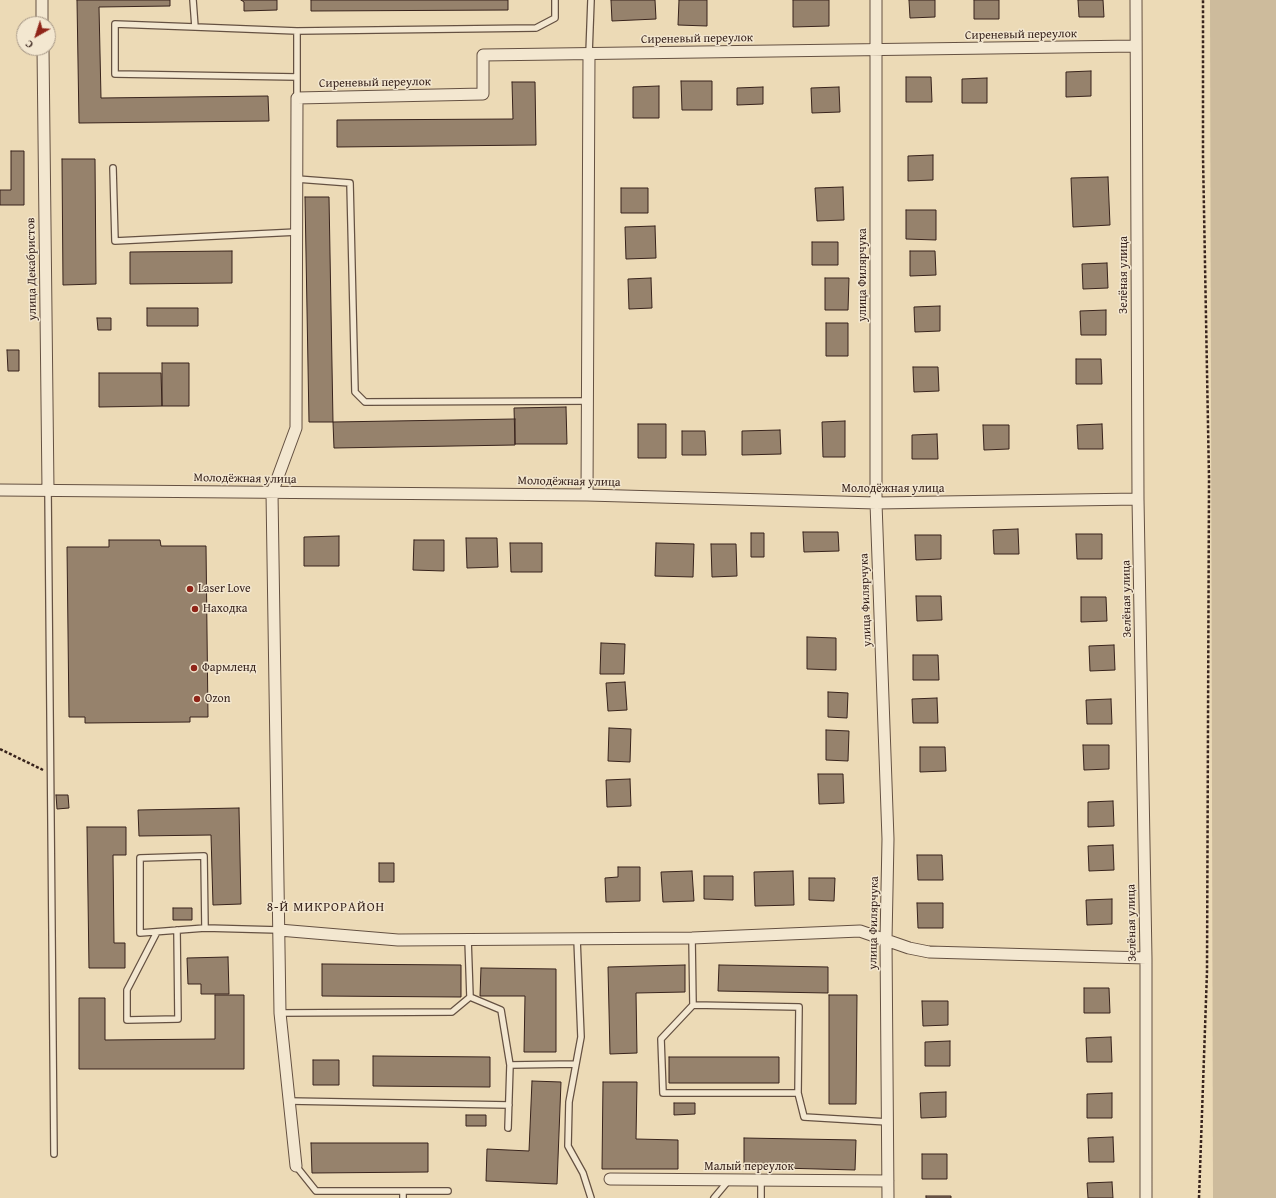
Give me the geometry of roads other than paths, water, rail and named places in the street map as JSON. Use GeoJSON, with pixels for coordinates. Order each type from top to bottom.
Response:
{"type":"FeatureCollection","features":[{"type":"Feature","properties":{"kind":"street"},"geometry":{"type":"LineString","coordinates":[[42,0],[42,16]]}},
{"type":"Feature","properties":{"kind":"street","name":"улица Филярчука"},"geometry":{"type":"LineString","coordinates":[[876,0],[876,503],[888,839],[886,940],[888,1198]]}},
{"type":"Feature","properties":{"kind":"street","name":"Зелёная улица"},"geometry":{"type":"LineString","coordinates":[[1136,0],[1138,499],[1146,958],[1146,1198]]}},
{"type":"Feature","properties":{"kind":"street","name":"Сиреневый переулок"},"geometry":{"type":"LineString","coordinates":[[297,98],[483,94],[483,55],[1136,46]]}},
{"type":"Feature","properties":{"kind":"street"},"geometry":{"type":"LineString","coordinates":[[587,495],[589,54]]}},
{"type":"Feature","properties":{"kind":"street","name":"улица Декабристов"},"geometry":{"type":"LineString","coordinates":[[43,56],[48,490]]}},
{"type":"Feature","properties":{"kind":"street"},"geometry":{"type":"LineString","coordinates":[[296,1166],[280,1013],[272,493],[296,428],[297,98]]}},
{"type":"Feature","properties":{"kind":"street","name":"Молодёжная улица"},"geometry":{"type":"LineString","coordinates":[[0,490],[587,495],[876,503],[1138,499]]}},
{"type":"Feature","properties":{"kind":"street"},"geometry":{"type":"LineString","coordinates":[[279,930],[398,940],[692,938],[860,931],[929,952],[1146,958]]}},
{"type":"Feature","properties":{"kind":"street","name":"Малый переулок"},"geometry":{"type":"LineString","coordinates":[[610,1179],[888,1181]]}},
{"type":"Feature","properties":{"kind":"lane"},"geometry":{"type":"LineString","coordinates":[[193,0],[195,27]]}},
{"type":"Feature","properties":{"kind":"lane"},"geometry":{"type":"LineString","coordinates":[[297,77],[115,74],[115,24],[297,31],[536,28],[555,18],[555,0]]}},
{"type":"Feature","properties":{"kind":"lane"},"geometry":{"type":"LineString","coordinates":[[589,54],[591,0]]}},
{"type":"Feature","properties":{"kind":"lane"},"geometry":{"type":"LineString","coordinates":[[297,31],[297,98]]}},
{"type":"Feature","properties":{"kind":"lane"},"geometry":{"type":"LineString","coordinates":[[113,168],[115,241],[297,232]]}},
{"type":"Feature","properties":{"kind":"lane"},"geometry":{"type":"LineString","coordinates":[[297,179],[350,183],[355,392],[365,402],[587,401]]}},
{"type":"Feature","properties":{"kind":"lane"},"geometry":{"type":"LineString","coordinates":[[48,490],[54,1154]]}},
{"type":"Feature","properties":{"kind":"lane"},"geometry":{"type":"LineString","coordinates":[[205,928],[204,856],[140,858],[140,933],[205,928],[279,930]]}},
{"type":"Feature","properties":{"kind":"lane"},"geometry":{"type":"LineString","coordinates":[[157,932],[127,990],[127,1020],[178,1019],[177,930]]}},
{"type":"Feature","properties":{"kind":"lane"},"geometry":{"type":"LineString","coordinates":[[692,938],[693,1004],[661,1040],[663,1092],[798,1092]]}},
{"type":"Feature","properties":{"kind":"lane"},"geometry":{"type":"LineString","coordinates":[[468,939],[470,997]]}},
{"type":"Feature","properties":{"kind":"lane"},"geometry":{"type":"LineString","coordinates":[[577,939],[581,1037],[569,1102],[568,1146],[583,1173],[591,1198]]}},
{"type":"Feature","properties":{"kind":"lane"},"geometry":{"type":"LineString","coordinates":[[280,1013],[452,1012],[470,997]]}},
{"type":"Feature","properties":{"kind":"lane"},"geometry":{"type":"LineString","coordinates":[[470,997],[501,1010],[510,1065],[508,1128]]}},
{"type":"Feature","properties":{"kind":"lane"},"geometry":{"type":"LineString","coordinates":[[693,1004],[799,1007],[798,1092],[804,1117],[888,1122]]}},
{"type":"Feature","properties":{"kind":"lane"},"geometry":{"type":"LineString","coordinates":[[510,1065],[576,1064]]}},
{"type":"Feature","properties":{"kind":"lane"},"geometry":{"type":"LineString","coordinates":[[289,1101],[509,1105]]}},
{"type":"Feature","properties":{"kind":"lane"},"geometry":{"type":"LineString","coordinates":[[296,1166],[316,1191],[448,1191]]}},
{"type":"Feature","properties":{"kind":"lane"},"geometry":{"type":"LineString","coordinates":[[714,1198],[729,1180]]}},
{"type":"Feature","properties":{"kind":"lane"},"geometry":{"type":"LineString","coordinates":[[761,1180],[761,1198]]}},
{"type":"Feature","properties":{"kind":"lane"},"geometry":{"type":"LineString","coordinates":[[403,1191],[403,1198]]}},
{"type":"Feature","properties":{"kind":"place","name":"Laser Love"},"geometry":{"type":"Point","coordinates":[190,589]}},
{"type":"Feature","properties":{"kind":"place","name":"Находка"},"geometry":{"type":"Point","coordinates":[195,609]}},
{"type":"Feature","properties":{"kind":"place","name":"Фармленд"},"geometry":{"type":"Point","coordinates":[194,668]}},
{"type":"Feature","properties":{"kind":"place","name":"Ozon"},"geometry":{"type":"Point","coordinates":[197,699]}},
{"type":"Feature","properties":{"kind":"district","name":"8-Й МИКРОРАЙОН"},"geometry":{"type":"Point","coordinates":[326,908]}}]}
